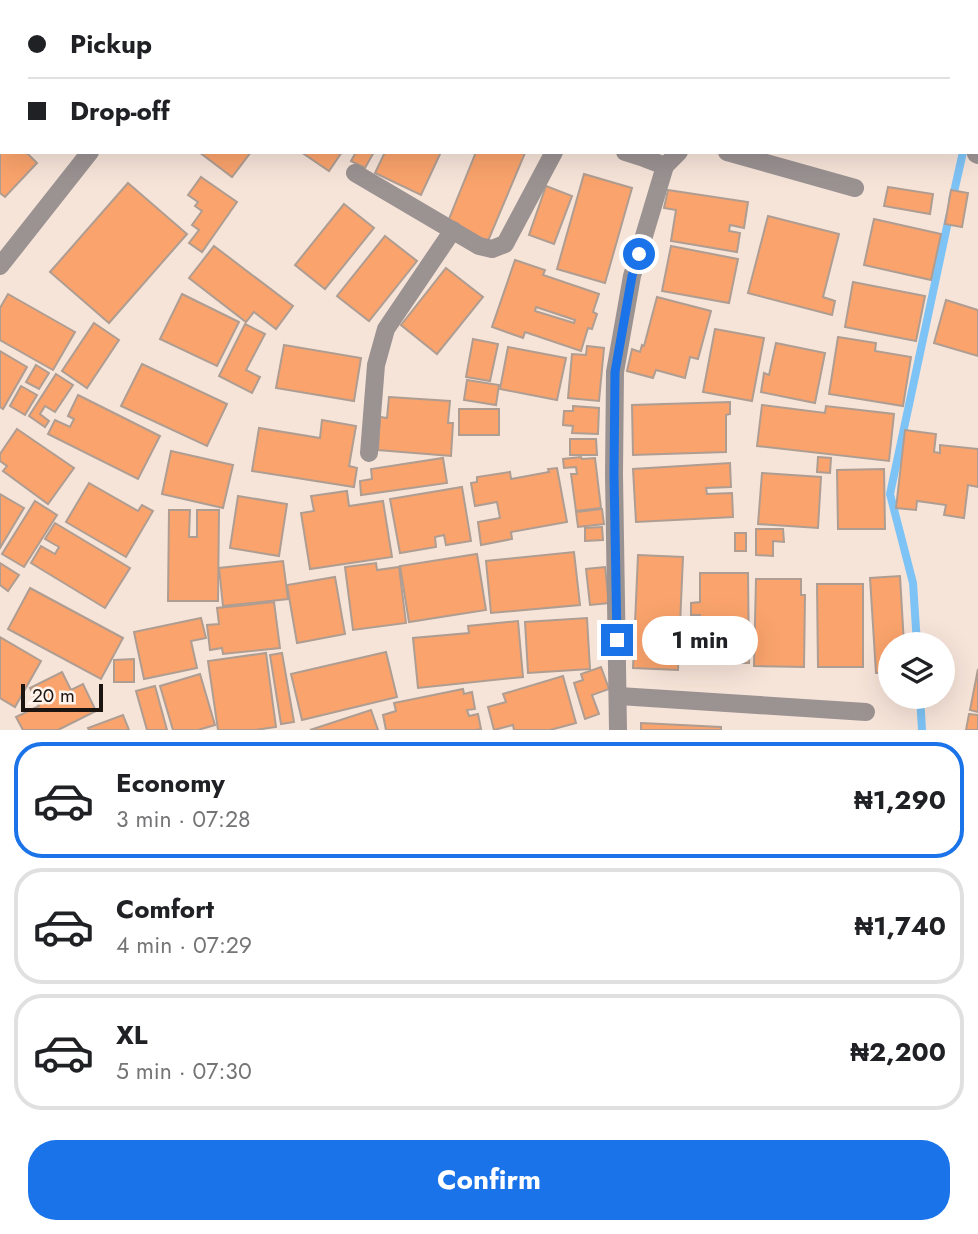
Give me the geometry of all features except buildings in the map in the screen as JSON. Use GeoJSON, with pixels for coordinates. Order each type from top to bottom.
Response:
{"type":"FeatureCollection","features":[{"type":"Feature","properties":{"kind":"street"},"geometry":{"type":"LineString","coordinates":[[0,266],[88,154]]}},
{"type":"Feature","properties":{"kind":"street"},"geometry":{"type":"LineString","coordinates":[[355,173],[479,246],[492,249],[505,244],[553,154]]}},
{"type":"Feature","properties":{"kind":"street"},"geometry":{"type":"LineString","coordinates":[[631,154],[665,166]]}},
{"type":"Feature","properties":{"kind":"street"},"geometry":{"type":"LineString","coordinates":[[618,730],[615,372],[632,276],[665,166],[677,154]]}},
{"type":"Feature","properties":{"kind":"street"},"geometry":{"type":"LineString","coordinates":[[734,154],[855,188]]}},
{"type":"Feature","properties":{"kind":"street"},"geometry":{"type":"LineString","coordinates":[[369,453],[376,365],[386,329],[453,230]]}},
{"type":"Feature","properties":{"kind":"street"},"geometry":{"type":"LineString","coordinates":[[619,696],[866,712]]}},
{"type":"Feature","properties":{"kind":"waterway"},"geometry":{"type":"LineString","coordinates":[[952,201],[963,154]]}},
{"type":"Feature","properties":{"kind":"waterway"},"geometry":{"type":"LineString","coordinates":[[916,632],[913,583],[890,494],[949,217]]}},
{"type":"Feature","properties":{"kind":"waterway"},"geometry":{"type":"LineString","coordinates":[[921,709],[922,730]]}},
{"type":"Feature","properties":{"kind":"route"},"geometry":{"type":"LineString","coordinates":[[617,640],[615,372],[632,276],[639,254]]}}]}
